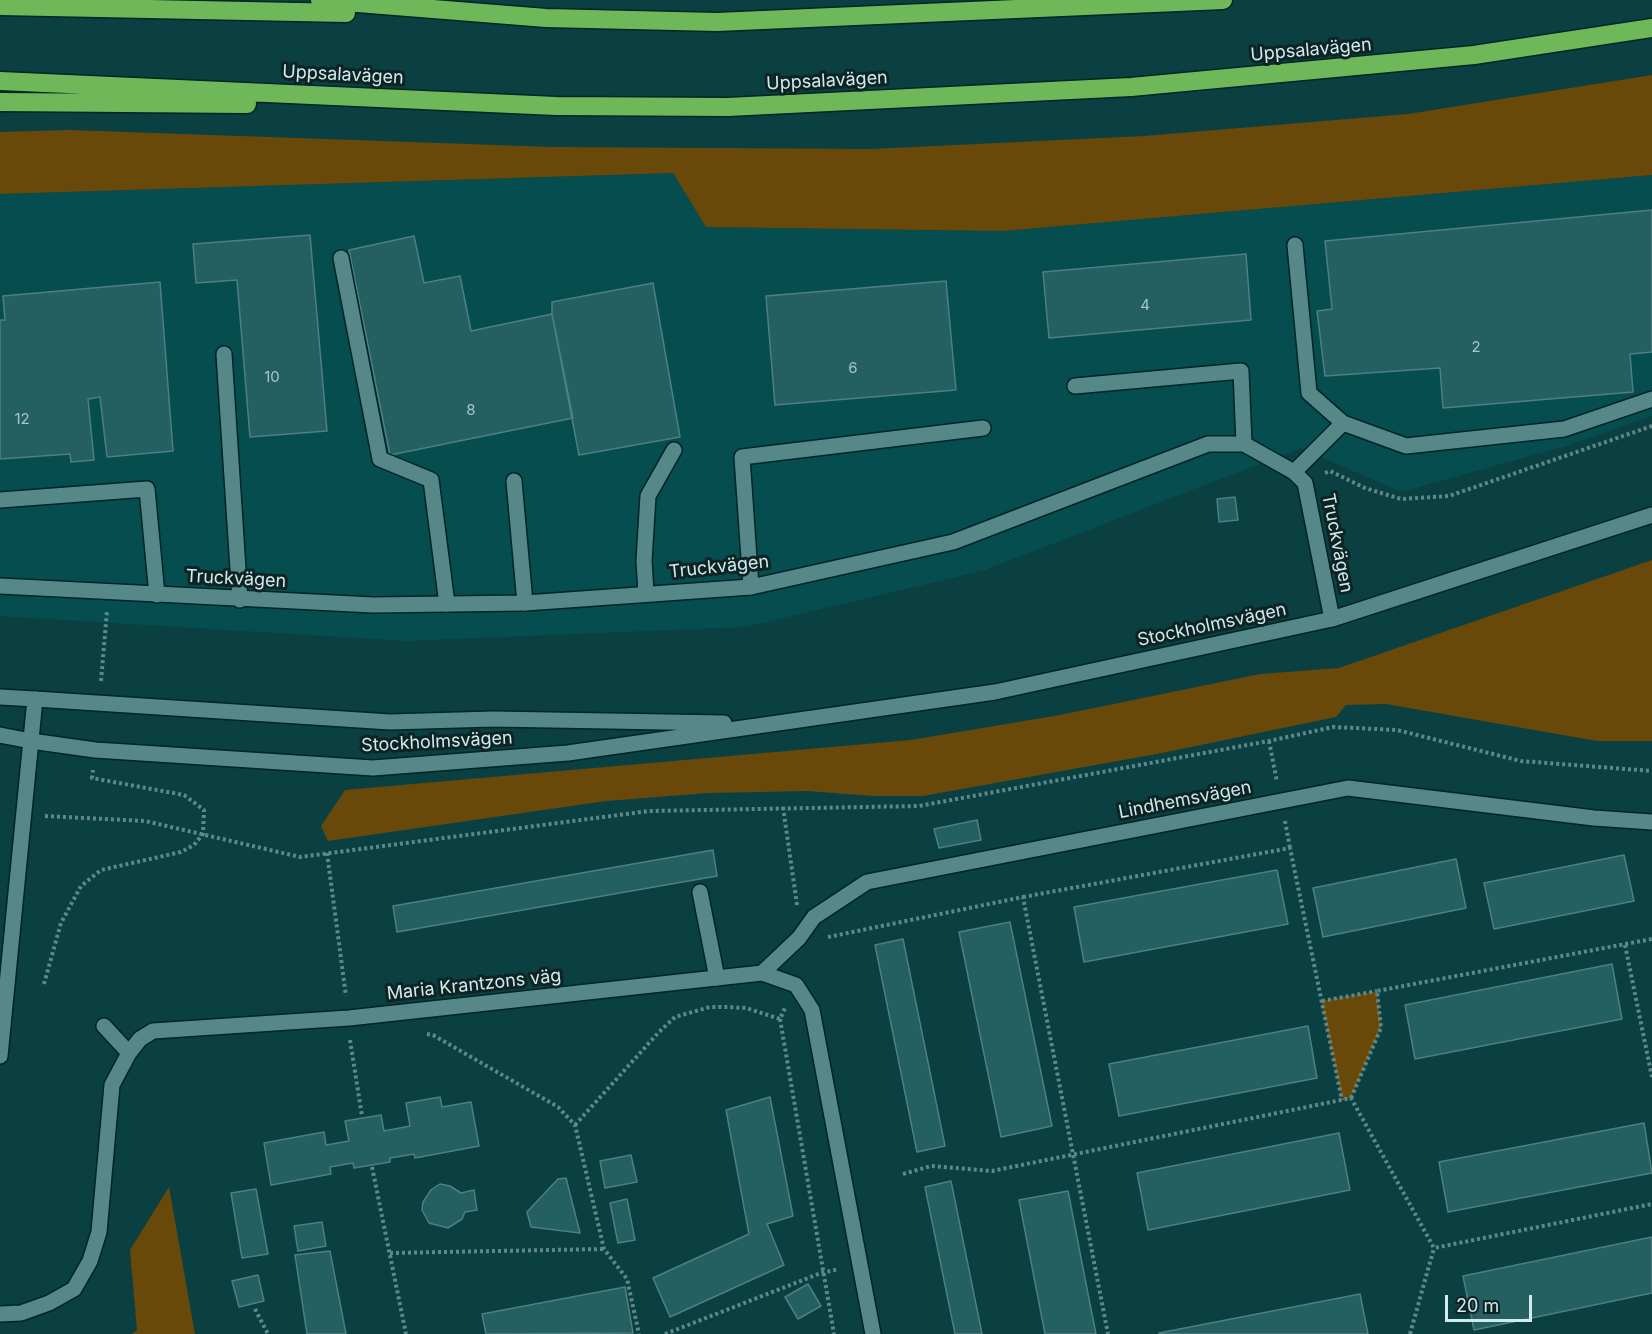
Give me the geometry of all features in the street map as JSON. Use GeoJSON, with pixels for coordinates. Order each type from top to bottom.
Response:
{"type":"FeatureCollection","features":[{"type":"Feature","properties":{"kind":"highway"},"geometry":{"type":"LineString","coordinates":[[320,0],[546,18]]}},
{"type":"Feature","properties":{"kind":"highway"},"geometry":{"type":"LineString","coordinates":[[0,6],[717,22],[1223,0]]}},
{"type":"Feature","properties":{"kind":"highway","name":"Uppsalavägen"},"geometry":{"type":"LineString","coordinates":[[0,81],[556,106],[728,107],[1131,87],[1474,56],[1652,28]]}},
{"type":"Feature","properties":{"kind":"highway"},"geometry":{"type":"LineString","coordinates":[[0,102],[556,106]]}},
{"type":"Feature","properties":{"kind":"street"},"geometry":{"type":"LineString","coordinates":[[1295,245],[1309,393],[1343,423],[1406,446],[1564,429],[1652,399]]}},
{"type":"Feature","properties":{"kind":"street"},"geometry":{"type":"LineString","coordinates":[[341,258],[380,459],[431,480],[447,604]]}},
{"type":"Feature","properties":{"kind":"street"},"geometry":{"type":"LineString","coordinates":[[224,354],[240,600]]}},
{"type":"Feature","properties":{"kind":"street"},"geometry":{"type":"LineString","coordinates":[[1076,386],[1241,371],[1244,444]]}},
{"type":"Feature","properties":{"kind":"street"},"geometry":{"type":"LineString","coordinates":[[1294,472],[1343,423]]}},
{"type":"Feature","properties":{"kind":"street"},"geometry":{"type":"LineString","coordinates":[[751,587],[742,457],[983,428]]}},
{"type":"Feature","properties":{"kind":"street","name":"Truckvägen"},"geometry":{"type":"LineString","coordinates":[[0,586],[373,605],[525,603],[751,587],[953,542],[1208,444],[1244,444],[1294,472],[1305,483],[1332,619]]}},
{"type":"Feature","properties":{"kind":"street"},"geometry":{"type":"LineString","coordinates":[[646,593],[644,561],[648,496],[674,450]]}},
{"type":"Feature","properties":{"kind":"street"},"geometry":{"type":"LineString","coordinates":[[514,481],[525,603]]}},
{"type":"Feature","properties":{"kind":"street"},"geometry":{"type":"LineString","coordinates":[[0,500],[147,489],[157,595]]}},
{"type":"Feature","properties":{"kind":"street","name":"Stockholmsvägen"},"geometry":{"type":"LineString","coordinates":[[0,735],[95,750],[373,768],[568,753],[995,692],[1332,619],[1652,515]]}},
{"type":"Feature","properties":{"kind":"street"},"geometry":{"type":"LineString","coordinates":[[0,697],[0,705]]}},
{"type":"Feature","properties":{"kind":"street","name":"Stockholmsvägen"},"geometry":{"type":"LineString","coordinates":[[0,697],[390,722],[504,719],[768,724]]}},
{"type":"Feature","properties":{"kind":"street"},"geometry":{"type":"LineString","coordinates":[[0,1056],[35,699]]}},
{"type":"Feature","properties":{"kind":"street","name":"Lindhemsvägen"},"geometry":{"type":"LineString","coordinates":[[762,973],[799,938],[814,917],[867,882],[1348,788],[1594,818],[1652,822]]}},
{"type":"Feature","properties":{"kind":"street"},"geometry":{"type":"LineString","coordinates":[[700,892],[717,978]]}},
{"type":"Feature","properties":{"kind":"street","name":"Maria Krantzons väg"},"geometry":{"type":"LineString","coordinates":[[0,1314],[21,1313],[49,1303],[74,1289],[90,1262],[99,1232],[112,1085],[129,1053],[140,1039],[153,1031],[349,1018],[762,973],[796,985],[812,1010],[873,1334]]}},
{"type":"Feature","properties":{"kind":"street"},"geometry":{"type":"LineString","coordinates":[[104,1026],[129,1053]]}},
{"type":"Feature","properties":{"kind":"path"},"geometry":{"type":"LineString","coordinates":[[1305,483],[1330,471],[1365,488],[1401,499],[1449,496],[1652,426]]}},
{"type":"Feature","properties":{"kind":"path"},"geometry":{"type":"LineString","coordinates":[[44,816],[145,820],[300,857],[648,811],[919,806],[1333,727],[1397,730],[1521,761],[1652,771]]}},
{"type":"Feature","properties":{"kind":"path"},"geometry":{"type":"LineString","coordinates":[[44,984],[61,923],[81,886],[101,870],[182,852],[194,845],[203,834]]}},
{"type":"Feature","properties":{"kind":"path"},"geometry":{"type":"LineString","coordinates":[[818,939],[1023,897],[1290,848],[1342,1100]]}},
{"type":"Feature","properties":{"kind":"path"},"geometry":{"type":"LineString","coordinates":[[327,854],[349,1018],[350,1041],[362,1116]]}},
{"type":"Feature","properties":{"kind":"path"},"geometry":{"type":"LineString","coordinates":[[1023,897],[1108,1334]]}},
{"type":"Feature","properties":{"kind":"path"},"geometry":{"type":"LineString","coordinates":[[1322,1001],[1652,939]]}},
{"type":"Feature","properties":{"kind":"path"},"geometry":{"type":"LineString","coordinates":[[1625,945],[1652,1077]]}},
{"type":"Feature","properties":{"kind":"path"},"geometry":{"type":"LineString","coordinates":[[1351,1098],[1381,1028],[1377,991]]}},
{"type":"Feature","properties":{"kind":"path"},"geometry":{"type":"LineString","coordinates":[[780,1019],[821,1273],[834,1334]]}},
{"type":"Feature","properties":{"kind":"path"},"geometry":{"type":"LineString","coordinates":[[433,1035],[558,1107],[575,1125],[604,1249],[627,1279],[639,1334]]}},
{"type":"Feature","properties":{"kind":"path"},"geometry":{"type":"LineString","coordinates":[[903,1174],[930,1166],[992,1172],[1351,1098]]}},
{"type":"Feature","properties":{"kind":"path"},"geometry":{"type":"LineString","coordinates":[[1351,1098],[1434,1248],[1410,1334]]}},
{"type":"Feature","properties":{"kind":"path"},"geometry":{"type":"LineString","coordinates":[[372,1167],[406,1334]]}},
{"type":"Feature","properties":{"kind":"path"},"geometry":{"type":"LineString","coordinates":[[1434,1248],[1652,1204]]}},
{"type":"Feature","properties":{"kind":"path"},"geometry":{"type":"LineString","coordinates":[[390,1253],[604,1249]]}},
{"type":"Feature","properties":{"kind":"path"},"geometry":{"type":"LineString","coordinates":[[665,1334],[821,1273],[860,1265]]}},
{"type":"Feature","properties":{"kind":"path"},"geometry":{"type":"LineString","coordinates":[[255,1309],[268,1334]]}},
{"type":"Feature","properties":{"kind":"shaded area"},"geometry":{"type":"Polygon","coordinates":[[[1652,75],[1652,175],[1003,231],[706,227],[673,173],[0,194],[0,132],[69,130],[553,147],[871,149],[1144,136],[1408,114],[1652,75]]]}},
{"type":"Feature","properties":{"kind":"shaded area"},"geometry":{"type":"Polygon","coordinates":[[[673,173],[706,227],[1003,231],[1652,175],[1652,416],[1566,446],[1401,492],[1301,448],[982,571],[745,627],[406,641],[0,616],[0,194],[673,173]]]}},
{"type":"Feature","properties":{"kind":"shaded area"},"geometry":{"type":"Polygon","coordinates":[[[1652,560],[1652,741],[1597,741],[1386,704],[1346,705],[1336,717],[1162,753],[923,796],[873,796],[808,791],[709,793],[606,801],[328,841],[321,826],[345,790],[911,740],[1060,715],[1260,674],[1339,668],[1652,560]]]}},
{"type":"Feature","properties":{"kind":"shaded area"},"geometry":{"type":"Polygon","coordinates":[[[1377,991],[1381,1028],[1351,1098],[1342,1100],[1321,1001],[1377,991]]]}},
{"type":"Feature","properties":{"kind":"shaded area"},"geometry":{"type":"Polygon","coordinates":[[[169,1187],[195,1334],[132,1334],[137,1330],[130,1250],[169,1187]]]}},
{"type":"Feature","properties":{"kind":"building"},"geometry":{"type":"Polygon","coordinates":[[[1652,210],[1652,352],[1630,354],[1633,392],[1443,408],[1440,368],[1325,376],[1317,311],[1332,309],[1325,241],[1652,210]]]}},
{"type":"Feature","properties":{"kind":"building"},"geometry":{"type":"Polygon","coordinates":[[[310,235],[327,431],[250,437],[237,280],[196,283],[193,244],[310,235]]]}},
{"type":"Feature","properties":{"kind":"building"},"geometry":{"type":"Polygon","coordinates":[[[414,236],[424,283],[460,276],[471,331],[552,314],[573,418],[390,455],[349,250],[414,236]]]}},
{"type":"Feature","properties":{"kind":"building"},"geometry":{"type":"Polygon","coordinates":[[[1246,254],[1251,320],[1049,338],[1043,272],[1246,254]]]}},
{"type":"Feature","properties":{"kind":"building"},"geometry":{"type":"Polygon","coordinates":[[[946,281],[956,390],[775,405],[766,296],[946,281]]]}},
{"type":"Feature","properties":{"kind":"building"},"geometry":{"type":"Polygon","coordinates":[[[160,282],[173,451],[107,457],[100,397],[88,399],[94,460],[71,462],[70,454],[0,459],[0,320],[5,320],[3,296],[160,282]]]}},
{"type":"Feature","properties":{"kind":"building"},"geometry":{"type":"Polygon","coordinates":[[[653,283],[680,437],[579,455],[552,314],[552,302],[653,283]]]}},
{"type":"Feature","properties":{"kind":"building"},"geometry":{"type":"Polygon","coordinates":[[[1235,497],[1238,520],[1219,522],[1217,499],[1235,497]]]}},
{"type":"Feature","properties":{"kind":"building"},"geometry":{"type":"Polygon","coordinates":[[[977,820],[981,840],[939,848],[934,829],[977,820]]]}},
{"type":"Feature","properties":{"kind":"building"},"geometry":{"type":"Polygon","coordinates":[[[713,850],[717,876],[397,932],[393,906],[713,850]]]}},
{"type":"Feature","properties":{"kind":"building"},"geometry":{"type":"Polygon","coordinates":[[[1624,855],[1634,901],[1494,929],[1484,883],[1624,855]]]}},
{"type":"Feature","properties":{"kind":"building"},"geometry":{"type":"Polygon","coordinates":[[[1456,859],[1466,908],[1323,937],[1313,888],[1456,859]]]}},
{"type":"Feature","properties":{"kind":"building"},"geometry":{"type":"Polygon","coordinates":[[[1277,870],[1288,924],[1084,962],[1074,907],[1277,870]]]}},
{"type":"Feature","properties":{"kind":"building"},"geometry":{"type":"Polygon","coordinates":[[[1010,922],[1052,1126],[1001,1137],[959,932],[1010,922]]]}},
{"type":"Feature","properties":{"kind":"building"},"geometry":{"type":"Polygon","coordinates":[[[903,939],[945,1146],[917,1152],[875,945],[903,939]]]}},
{"type":"Feature","properties":{"kind":"building"},"geometry":{"type":"Polygon","coordinates":[[[1612,964],[1622,1019],[1415,1059],[1405,1005],[1612,964]]]}},
{"type":"Feature","properties":{"kind":"building"},"geometry":{"type":"Polygon","coordinates":[[[1308,1026],[1317,1078],[1119,1116],[1109,1064],[1308,1026]]]}},
{"type":"Feature","properties":{"kind":"building"},"geometry":{"type":"Polygon","coordinates":[[[440,1097],[442,1107],[471,1102],[479,1146],[415,1158],[414,1154],[390,1158],[390,1162],[354,1168],[353,1163],[330,1167],[331,1174],[271,1185],[264,1143],[324,1132],[326,1145],[349,1141],[345,1121],[381,1115],[384,1131],[410,1126],[406,1103],[440,1097]]]}},
{"type":"Feature","properties":{"kind":"building"},"geometry":{"type":"Polygon","coordinates":[[[770,1097],[793,1216],[767,1224],[784,1265],[670,1317],[653,1278],[749,1234],[726,1110],[770,1097]]]}},
{"type":"Feature","properties":{"kind":"building"},"geometry":{"type":"Polygon","coordinates":[[[1644,1123],[1652,1173],[1448,1212],[1439,1162],[1644,1123]]]}},
{"type":"Feature","properties":{"kind":"building"},"geometry":{"type":"Polygon","coordinates":[[[1339,1133],[1350,1190],[1148,1230],[1137,1173],[1339,1133]]]}},
{"type":"Feature","properties":{"kind":"building"},"geometry":{"type":"Polygon","coordinates":[[[631,1155],[637,1182],[605,1188],[600,1161],[631,1155]]]}},
{"type":"Feature","properties":{"kind":"building"},"geometry":{"type":"Polygon","coordinates":[[[566,1178],[580,1233],[531,1227],[527,1212],[558,1179],[566,1178]]]}},
{"type":"Feature","properties":{"kind":"building"},"geometry":{"type":"Polygon","coordinates":[[[951,1181],[982,1334],[955,1334],[925,1187],[951,1181]]]}},
{"type":"Feature","properties":{"kind":"building"},"geometry":{"type":"Polygon","coordinates":[[[440,1184],[450,1186],[461,1193],[474,1190],[477,1210],[465,1212],[462,1219],[448,1228],[429,1223],[422,1210],[423,1202],[431,1190],[440,1184]]]}},
{"type":"Feature","properties":{"kind":"building"},"geometry":{"type":"Polygon","coordinates":[[[256,1189],[268,1254],[242,1258],[231,1193],[256,1189]]]}},
{"type":"Feature","properties":{"kind":"building"},"geometry":{"type":"Polygon","coordinates":[[[1068,1191],[1096,1334],[1045,1334],[1019,1200],[1068,1191]]]}},
{"type":"Feature","properties":{"kind":"building"},"geometry":{"type":"Polygon","coordinates":[[[627,1199],[635,1240],[618,1243],[610,1203],[627,1199]]]}},
{"type":"Feature","properties":{"kind":"building"},"geometry":{"type":"Polygon","coordinates":[[[322,1222],[326,1246],[298,1251],[294,1226],[322,1222]]]}},
{"type":"Feature","properties":{"kind":"building"},"geometry":{"type":"Polygon","coordinates":[[[1652,1237],[1652,1293],[1474,1330],[1463,1276],[1652,1237]]]}},
{"type":"Feature","properties":{"kind":"building"},"geometry":{"type":"Polygon","coordinates":[[[330,1251],[346,1334],[307,1334],[295,1255],[330,1251]]]}},
{"type":"Feature","properties":{"kind":"building"},"geometry":{"type":"Polygon","coordinates":[[[258,1275],[264,1301],[239,1307],[232,1281],[258,1275]]]}},
{"type":"Feature","properties":{"kind":"building"},"geometry":{"type":"Polygon","coordinates":[[[808,1284],[821,1306],[798,1319],[785,1297],[808,1284]]]}},
{"type":"Feature","properties":{"kind":"building"},"geometry":{"type":"Polygon","coordinates":[[[625,1287],[633,1333],[486,1334],[482,1314],[625,1287]]]}},
{"type":"Feature","properties":{"kind":"building"},"geometry":{"type":"Polygon","coordinates":[[[1360,1294],[1368,1334],[1159,1334],[1159,1333],[1360,1294]]]}}]}
